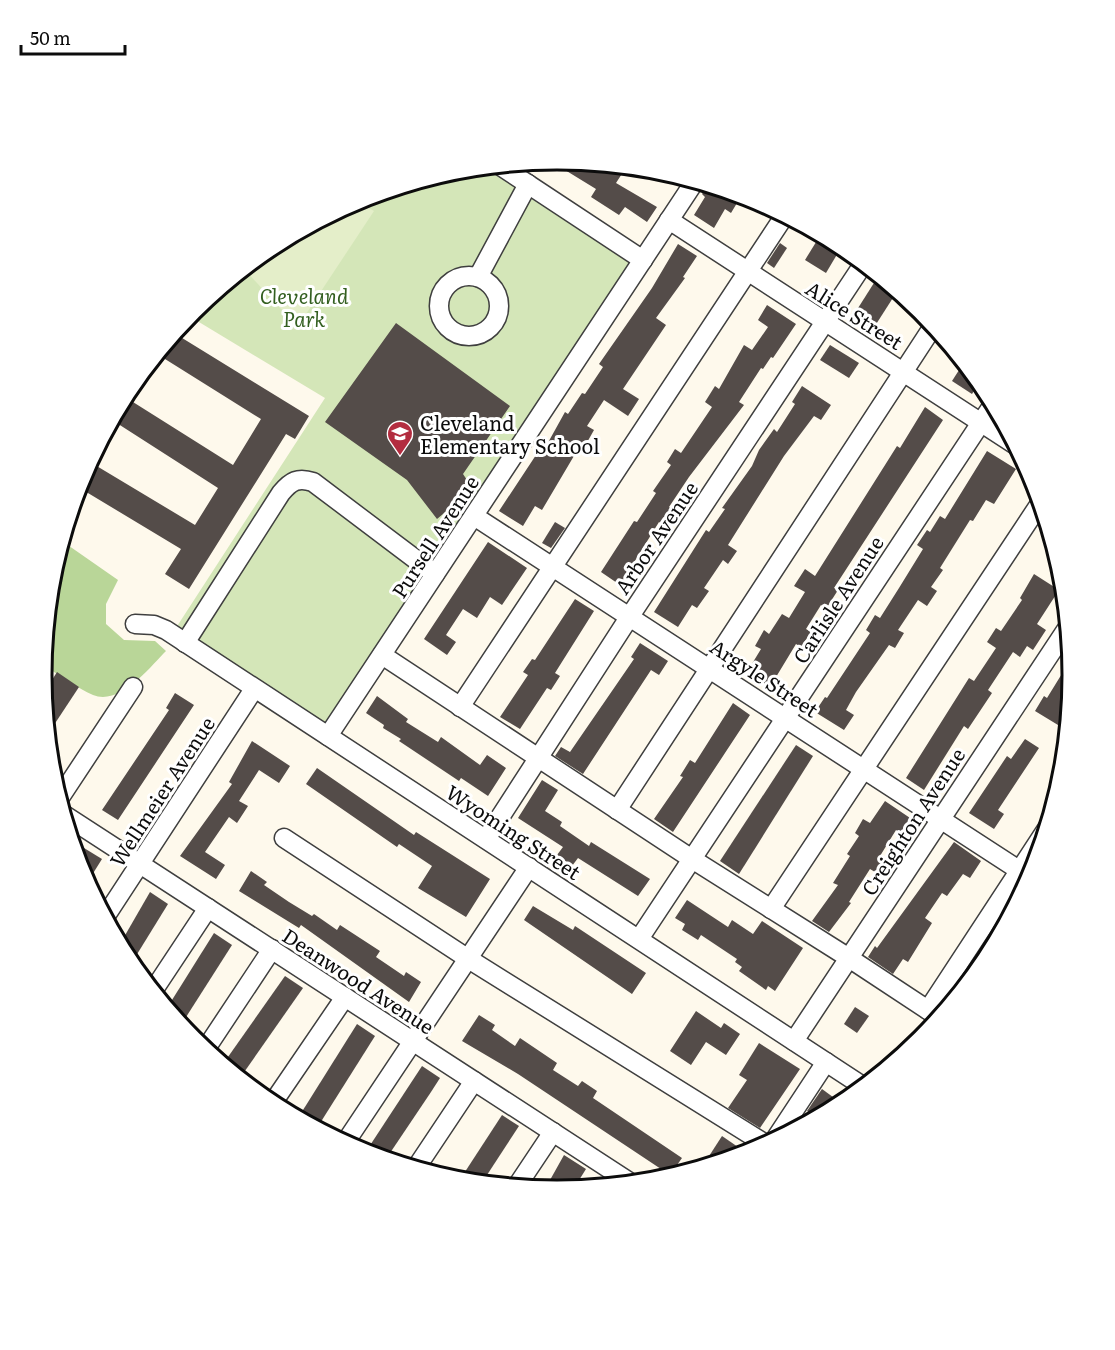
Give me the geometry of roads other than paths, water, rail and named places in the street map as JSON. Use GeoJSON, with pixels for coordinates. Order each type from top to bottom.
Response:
{"type":"FeatureCollection","features":[{"type":"Feature","properties":{"kind":"street"},"geometry":{"type":"LineString","coordinates":[[510,172],[643,260]]}},
{"type":"Feature","properties":{"kind":"street"},"geometry":{"type":"LineString","coordinates":[[478,277],[528,184]]}},
{"type":"Feature","properties":{"kind":"street","name":"Pursell Avenue"},"geometry":{"type":"LineString","coordinates":[[328,736],[690,188]]}},
{"type":"Feature","properties":{"kind":"street","name":"Alice Street"},"geometry":{"type":"LineString","coordinates":[[669,220],[1002,436]]}},
{"type":"Feature","properties":{"kind":"street"},"geometry":{"type":"LineString","coordinates":[[460,707],[781,222]]}},
{"type":"Feature","properties":{"kind":"street","name":"Arbor Avenue"},"geometry":{"type":"LineString","coordinates":[[486,839],[630,616],[859,270]]}},
{"type":"Feature","properties":{"kind":"street"},"geometry":{"type":"LineString","coordinates":[[617,810],[929,333]]}},
{"type":"Feature","properties":{"kind":"street","name":"Carlisle Avenue"},"geometry":{"type":"LineString","coordinates":[[639,939],[988,411]]}},
{"type":"Feature","properties":{"kind":"street"},"geometry":{"type":"LineString","coordinates":[[185,643],[281,493],[290,483],[301,478],[313,482],[435,574]]}},
{"type":"Feature","properties":{"kind":"street"},"geometry":{"type":"LineString","coordinates":[[771,909],[1035,511]]}},
{"type":"Feature","properties":{"kind":"street","name":"Argyle Street"},"geometry":{"type":"LineString","coordinates":[[474,516],[1022,872]]}},
{"type":"Feature","properties":{"kind":"street","name":"Wyoming Street"},"geometry":{"type":"LineString","coordinates":[[135,624],[154,625],[185,643],[856,1082]]}},
{"type":"Feature","properties":{"kind":"street","name":"Creighton Avenue"},"geometry":{"type":"LineString","coordinates":[[794,1041],[1061,638]]}},
{"type":"Feature","properties":{"kind":"street"},"geometry":{"type":"LineString","coordinates":[[382,655],[692,859],[849,957],[932,1013]]}},
{"type":"Feature","properties":{"kind":"street"},"geometry":{"type":"LineString","coordinates":[[66,789],[134,687]]}},
{"type":"Feature","properties":{"kind":"street","name":"Wellmeier Avenue"},"geometry":{"type":"LineString","coordinates":[[110,909],[254,689]]}},
{"type":"Feature","properties":{"kind":"street","name":"Deanwood Avenue"},"geometry":{"type":"LineString","coordinates":[[74,820],[621,1176]]}},
{"type":"Feature","properties":{"kind":"street"},"geometry":{"type":"LineString","coordinates":[[284,838],[467,958],[757,1139]]}},
{"type":"Feature","properties":{"kind":"street"},"geometry":{"type":"LineString","coordinates":[[350,1135],[528,867]]}},
{"type":"Feature","properties":{"kind":"street"},"geometry":{"type":"LineString","coordinates":[[942,1002],[1012,895]]}},
{"type":"Feature","properties":{"kind":"street"},"geometry":{"type":"LineString","coordinates":[[158,983],[208,908]]}},
{"type":"Feature","properties":{"kind":"street"},"geometry":{"type":"LineString","coordinates":[[211,1042],[272,950]]}},
{"type":"Feature","properties":{"kind":"street"},"geometry":{"type":"LineString","coordinates":[[278,1095],[345,997]]}},
{"type":"Feature","properties":{"kind":"street"},"geometry":{"type":"LineString","coordinates":[[783,1127],[826,1062]]}},
{"type":"Feature","properties":{"kind":"street"},"geometry":{"type":"LineString","coordinates":[[421,1161],[474,1081]]}},
{"type":"Feature","properties":{"kind":"street"},"geometry":{"type":"LineString","coordinates":[[522,1179],[553,1132]]}},
{"type":"Feature","properties":{"kind":"place","name":"Cleveland Elementary School"},"geometry":{"type":"Point","coordinates":[400,457]}},
{"type":"Feature","properties":{"kind":"park label","name":"Cleveland Park"},"geometry":{"type":"Point","coordinates":[304,306]}}]}
